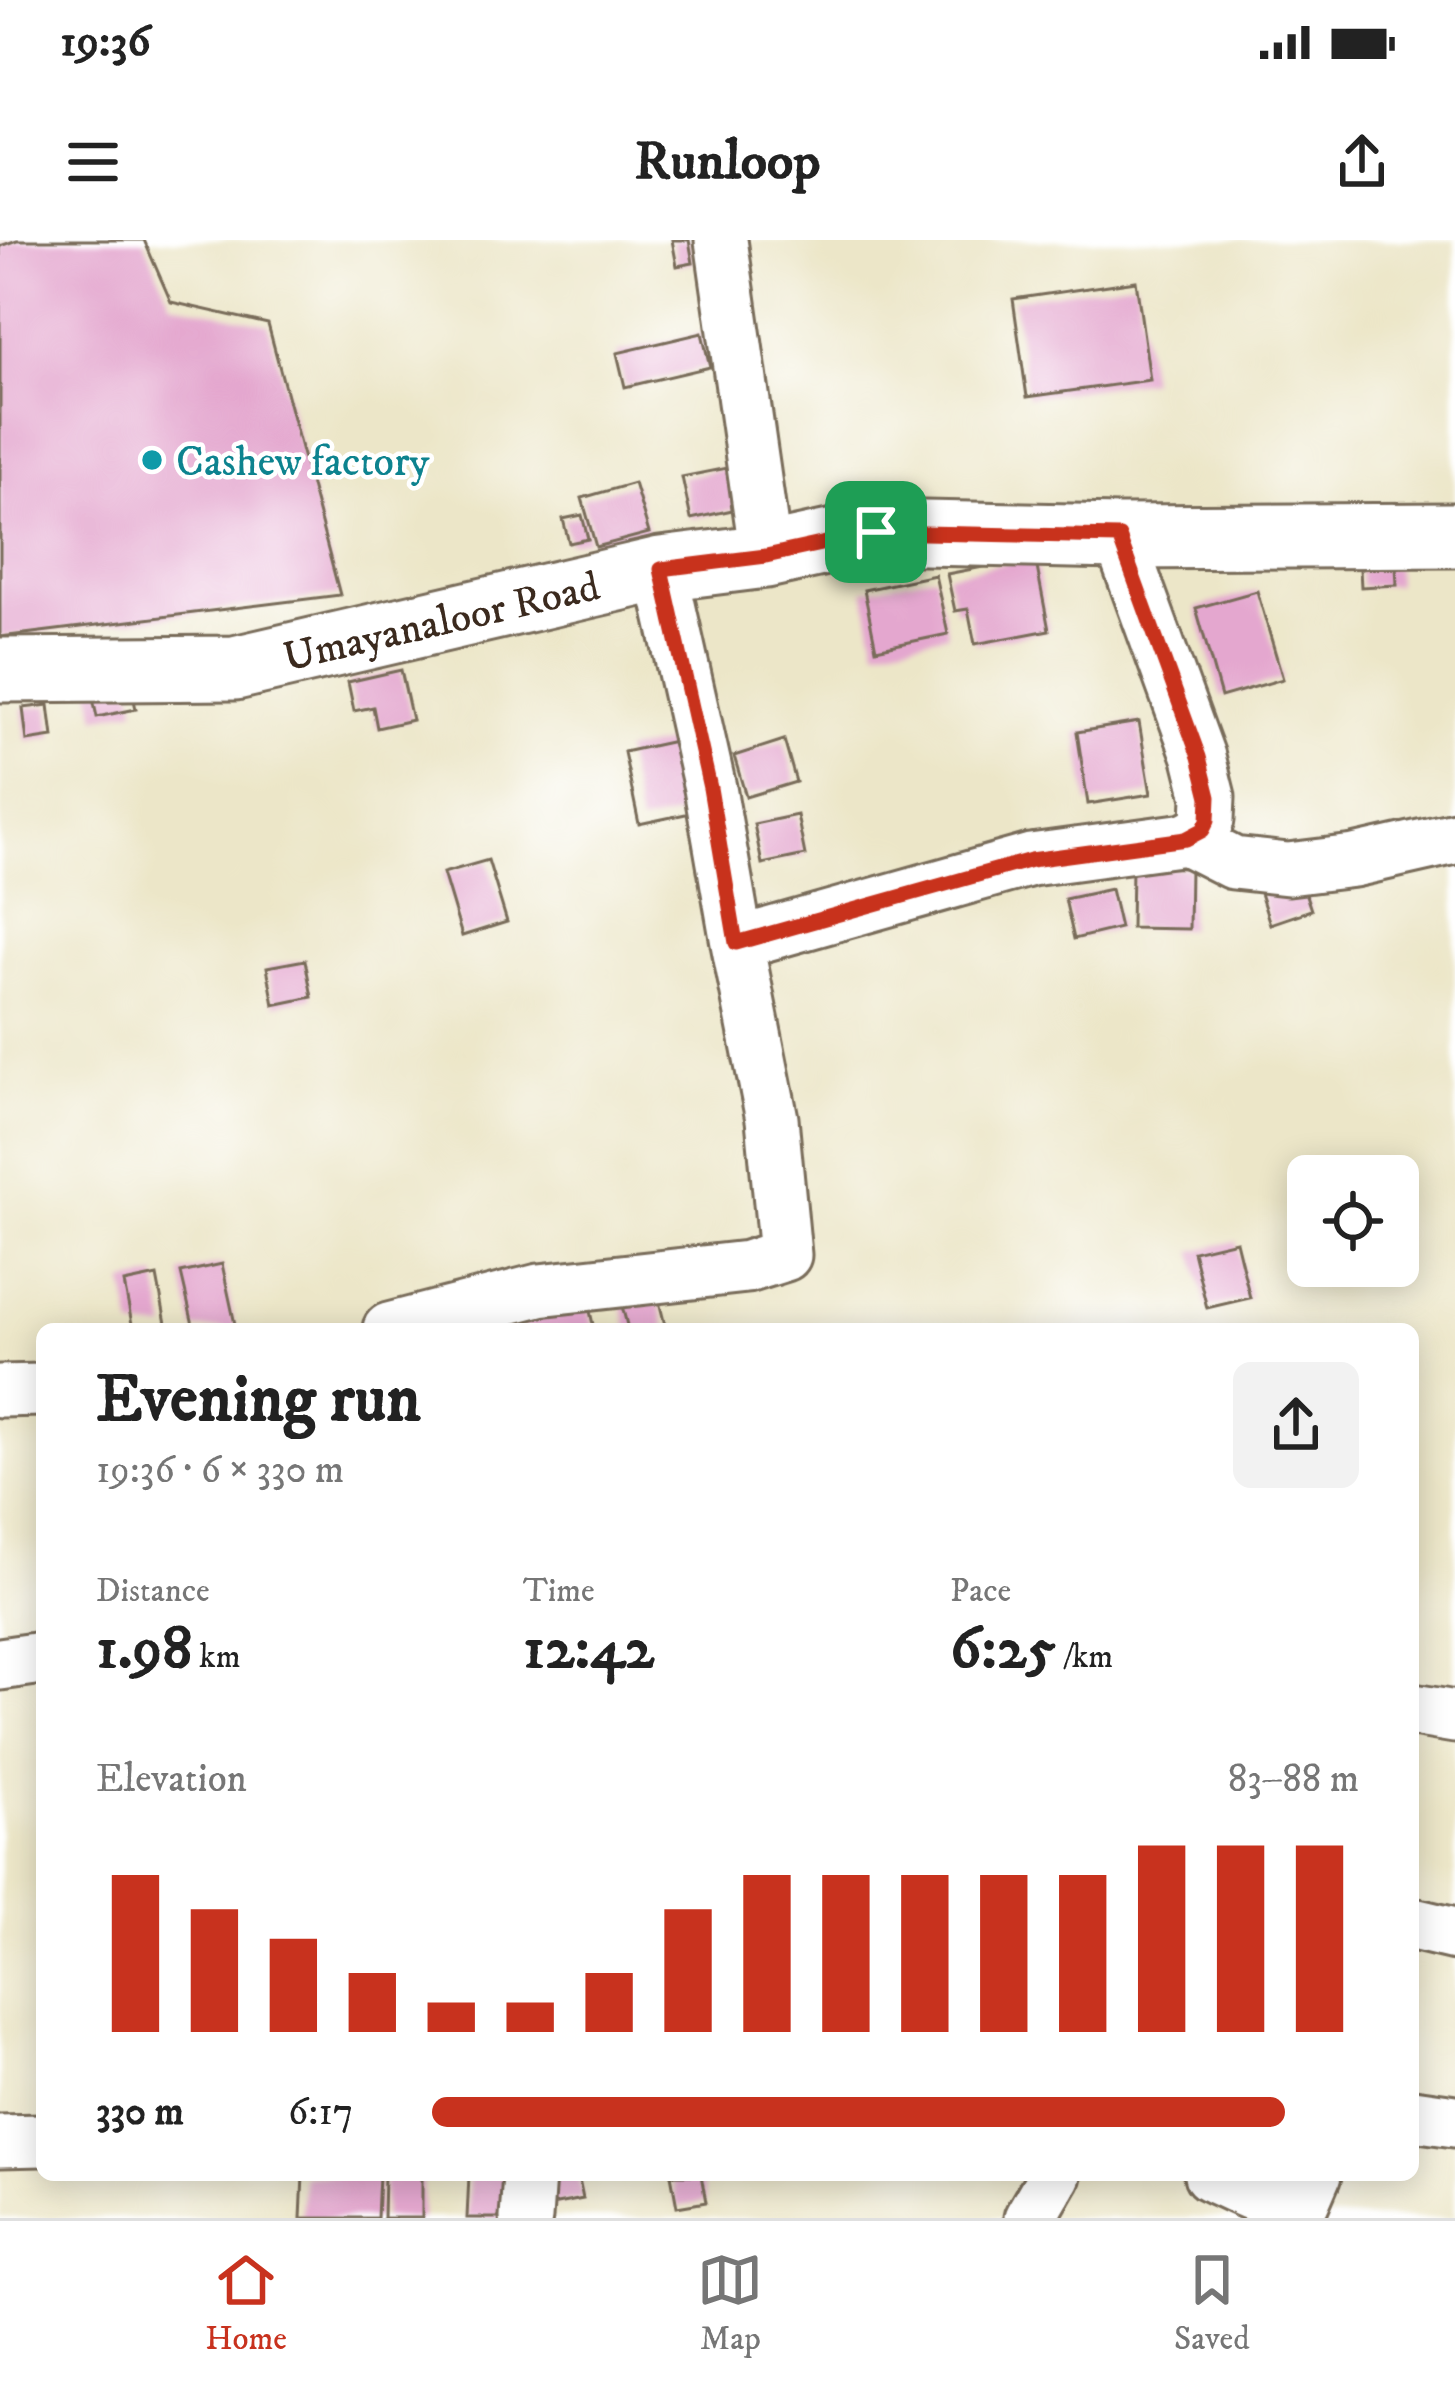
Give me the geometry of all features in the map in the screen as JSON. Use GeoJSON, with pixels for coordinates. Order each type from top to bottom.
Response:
{"type":"FeatureCollection","features":[{"type":"Feature","properties":{"kind":"main road","name":"Umayanaloor Road"},"geometry":{"type":"LineString","coordinates":[[0,670],[235,668],[661,569],[766,556],[876,532],[1119,537],[1455,535]]}},
{"type":"Feature","properties":{"kind":"street"},"geometry":{"type":"LineString","coordinates":[[721,240],[766,556]]}},
{"type":"Feature","properties":{"kind":"street"},"geometry":{"type":"LineString","coordinates":[[736,943],[1031,860],[1186,839],[1203,830],[1209,797],[1199,757],[1119,537]]}},
{"type":"Feature","properties":{"kind":"street"},"geometry":{"type":"LineString","coordinates":[[412,1323],[539,1290],[747,1267],[785,1255],[772,1118],[710,788],[661,569]]}},
{"type":"Feature","properties":{"kind":"street"},"geometry":{"type":"LineString","coordinates":[[1186,839],[1233,863],[1288,869],[1354,861],[1455,838]]}},
{"type":"Feature","properties":{"kind":"street"},"geometry":{"type":"LineString","coordinates":[[0,1390],[36,1390]]}},
{"type":"Feature","properties":{"kind":"street"},"geometry":{"type":"LineString","coordinates":[[0,1664],[36,1659]]}},
{"type":"Feature","properties":{"kind":"street"},"geometry":{"type":"LineString","coordinates":[[1419,1711],[1455,1717]]}},
{"type":"Feature","properties":{"kind":"street"},"geometry":{"type":"LineString","coordinates":[[1419,1925],[1455,1934]]}},
{"type":"Feature","properties":{"kind":"street"},"geometry":{"type":"LineString","coordinates":[[1419,2116],[1455,2120]]}},
{"type":"Feature","properties":{"kind":"street"},"geometry":{"type":"LineString","coordinates":[[0,2141],[36,2140]]}},
{"type":"Feature","properties":{"kind":"street"},"geometry":{"type":"LineString","coordinates":[[526,2218],[529,2181]]}},
{"type":"Feature","properties":{"kind":"street"},"geometry":{"type":"LineString","coordinates":[[1030,2218],[1052,2181]]}},
{"type":"Feature","properties":{"kind":"street"},"geometry":{"type":"LineString","coordinates":[[1224,2181],[1289,2206],[1304,2203],[1313,2181]]}},
{"type":"Feature","properties":{"kind":"building","name":"Cashew factory"},"geometry":{"type":"Polygon","coordinates":[[[17,240],[144,240],[171,302],[268,324],[340,595],[0,637],[0,246],[17,240]]]}},
{"type":"Feature","properties":{"kind":"building"},"geometry":{"type":"Polygon","coordinates":[[[672,240],[689,240],[693,263],[677,266],[672,240]]]}},
{"type":"Feature","properties":{"kind":"building"},"geometry":{"type":"Polygon","coordinates":[[[1136,281],[1150,380],[1027,397],[1013,299],[1136,281]]]}},
{"type":"Feature","properties":{"kind":"building"},"geometry":{"type":"Polygon","coordinates":[[[702,333],[710,367],[625,387],[617,353],[702,333]]]}},
{"type":"Feature","properties":{"kind":"building"},"geometry":{"type":"Polygon","coordinates":[[[737,466],[746,507],[691,519],[682,477],[737,466]]]}},
{"type":"Feature","properties":{"kind":"building"},"geometry":{"type":"Polygon","coordinates":[[[634,483],[649,533],[596,547],[582,498],[634,483]]]}},
{"type":"Feature","properties":{"kind":"building"},"geometry":{"type":"Polygon","coordinates":[[[582,515],[588,539],[569,543],[563,519],[582,515]]]}},
{"type":"Feature","properties":{"kind":"building"},"geometry":{"type":"Polygon","coordinates":[[[1035,557],[1049,630],[975,644],[968,609],[955,611],[947,574],[1035,557]]]}},
{"type":"Feature","properties":{"kind":"building"},"geometry":{"type":"Polygon","coordinates":[[[1396,566],[1397,585],[1361,587],[1360,569],[1396,566]]]}},
{"type":"Feature","properties":{"kind":"building"},"geometry":{"type":"Polygon","coordinates":[[[935,575],[948,634],[876,649],[864,590],[935,575]]]}},
{"type":"Feature","properties":{"kind":"building"},"geometry":{"type":"Polygon","coordinates":[[[1257,591],[1283,679],[1221,697],[1196,608],[1257,591]]]}},
{"type":"Feature","properties":{"kind":"building"},"geometry":{"type":"Polygon","coordinates":[[[401,670],[412,720],[377,728],[373,707],[354,711],[348,682],[401,670]]]}},
{"type":"Feature","properties":{"kind":"building"},"geometry":{"type":"Polygon","coordinates":[[[129,677],[136,709],[97,717],[90,685],[129,677]]]}},
{"type":"Feature","properties":{"kind":"building"},"geometry":{"type":"Polygon","coordinates":[[[49,705],[53,737],[27,741],[23,708],[49,705]]]}},
{"type":"Feature","properties":{"kind":"building"},"geometry":{"type":"Polygon","coordinates":[[[1139,722],[1151,794],[1088,804],[1077,732],[1139,722]]]}},
{"type":"Feature","properties":{"kind":"building"},"geometry":{"type":"Polygon","coordinates":[[[693,737],[709,809],[639,824],[624,752],[693,737]]]}},
{"type":"Feature","properties":{"kind":"building"},"geometry":{"type":"Polygon","coordinates":[[[784,740],[796,782],[746,797],[734,756],[784,740]]]}},
{"type":"Feature","properties":{"kind":"building"},"geometry":{"type":"Polygon","coordinates":[[[797,815],[805,855],[762,864],[754,824],[797,815]]]}},
{"type":"Feature","properties":{"kind":"building"},"geometry":{"type":"Polygon","coordinates":[[[488,860],[507,922],[462,936],[443,873],[488,860]]]}},
{"type":"Feature","properties":{"kind":"building"},"geometry":{"type":"Polygon","coordinates":[[[1132,867],[1190,868],[1189,929],[1131,928],[1132,867]]]}},
{"type":"Feature","properties":{"kind":"building"},"geometry":{"type":"Polygon","coordinates":[[[1299,874],[1311,910],[1270,924],[1258,887],[1299,874]]]}},
{"type":"Feature","properties":{"kind":"building"},"geometry":{"type":"Polygon","coordinates":[[[1111,889],[1120,928],[1074,939],[1065,899],[1111,889]]]}},
{"type":"Feature","properties":{"kind":"building"},"geometry":{"type":"Polygon","coordinates":[[[305,960],[312,997],[274,1005],[267,967],[305,960]]]}},
{"type":"Feature","properties":{"kind":"building"},"geometry":{"type":"Polygon","coordinates":[[[1236,1241],[1250,1298],[1207,1308],[1193,1251],[1236,1241]]]}},
{"type":"Feature","properties":{"kind":"building"},"geometry":{"type":"Polygon","coordinates":[[[222,1264],[235,1323],[193,1323],[181,1273],[222,1264]]]}},
{"type":"Feature","properties":{"kind":"building"},"geometry":{"type":"Polygon","coordinates":[[[157,1276],[166,1323],[132,1323],[124,1283],[157,1276]]]}},
{"type":"Feature","properties":{"kind":"building"},"geometry":{"type":"Polygon","coordinates":[[[653,1278],[664,1323],[626,1323],[617,1287],[653,1278]]]}},
{"type":"Feature","properties":{"kind":"building"},"geometry":{"type":"Polygon","coordinates":[[[585,1289],[593,1323],[522,1323],[517,1304],[585,1289]]]}},
{"type":"Feature","properties":{"kind":"building"},"geometry":{"type":"Polygon","coordinates":[[[303,2181],[379,2181],[377,2218],[301,2218],[303,2181]]]}},
{"type":"Feature","properties":{"kind":"building"},"geometry":{"type":"Polygon","coordinates":[[[384,2181],[422,2181],[422,2218],[383,2218],[384,2181]]]}},
{"type":"Feature","properties":{"kind":"building"},"geometry":{"type":"Polygon","coordinates":[[[469,2181],[520,2181],[517,2218],[467,2218],[469,2181]]]}},
{"type":"Feature","properties":{"kind":"building"},"geometry":{"type":"Polygon","coordinates":[[[541,2181],[579,2181],[583,2199],[546,2206],[541,2181]]]}},
{"type":"Feature","properties":{"kind":"building"},"geometry":{"type":"Polygon","coordinates":[[[672,2181],[702,2181],[706,2202],[677,2207],[672,2181]]]}},
{"type":"Feature","properties":{"kind":"place","name":"Cashew factory"},"geometry":{"type":"Point","coordinates":[152,460]}},
{"type":"Feature","properties":{"kind":"route"},"geometry":{"type":"LineString","coordinates":[[876,532],[1119,537],[1199,757],[1209,797],[1203,830],[1186,839],[1031,860],[736,943],[710,788],[661,569],[766,556],[876,532]]}}]}
